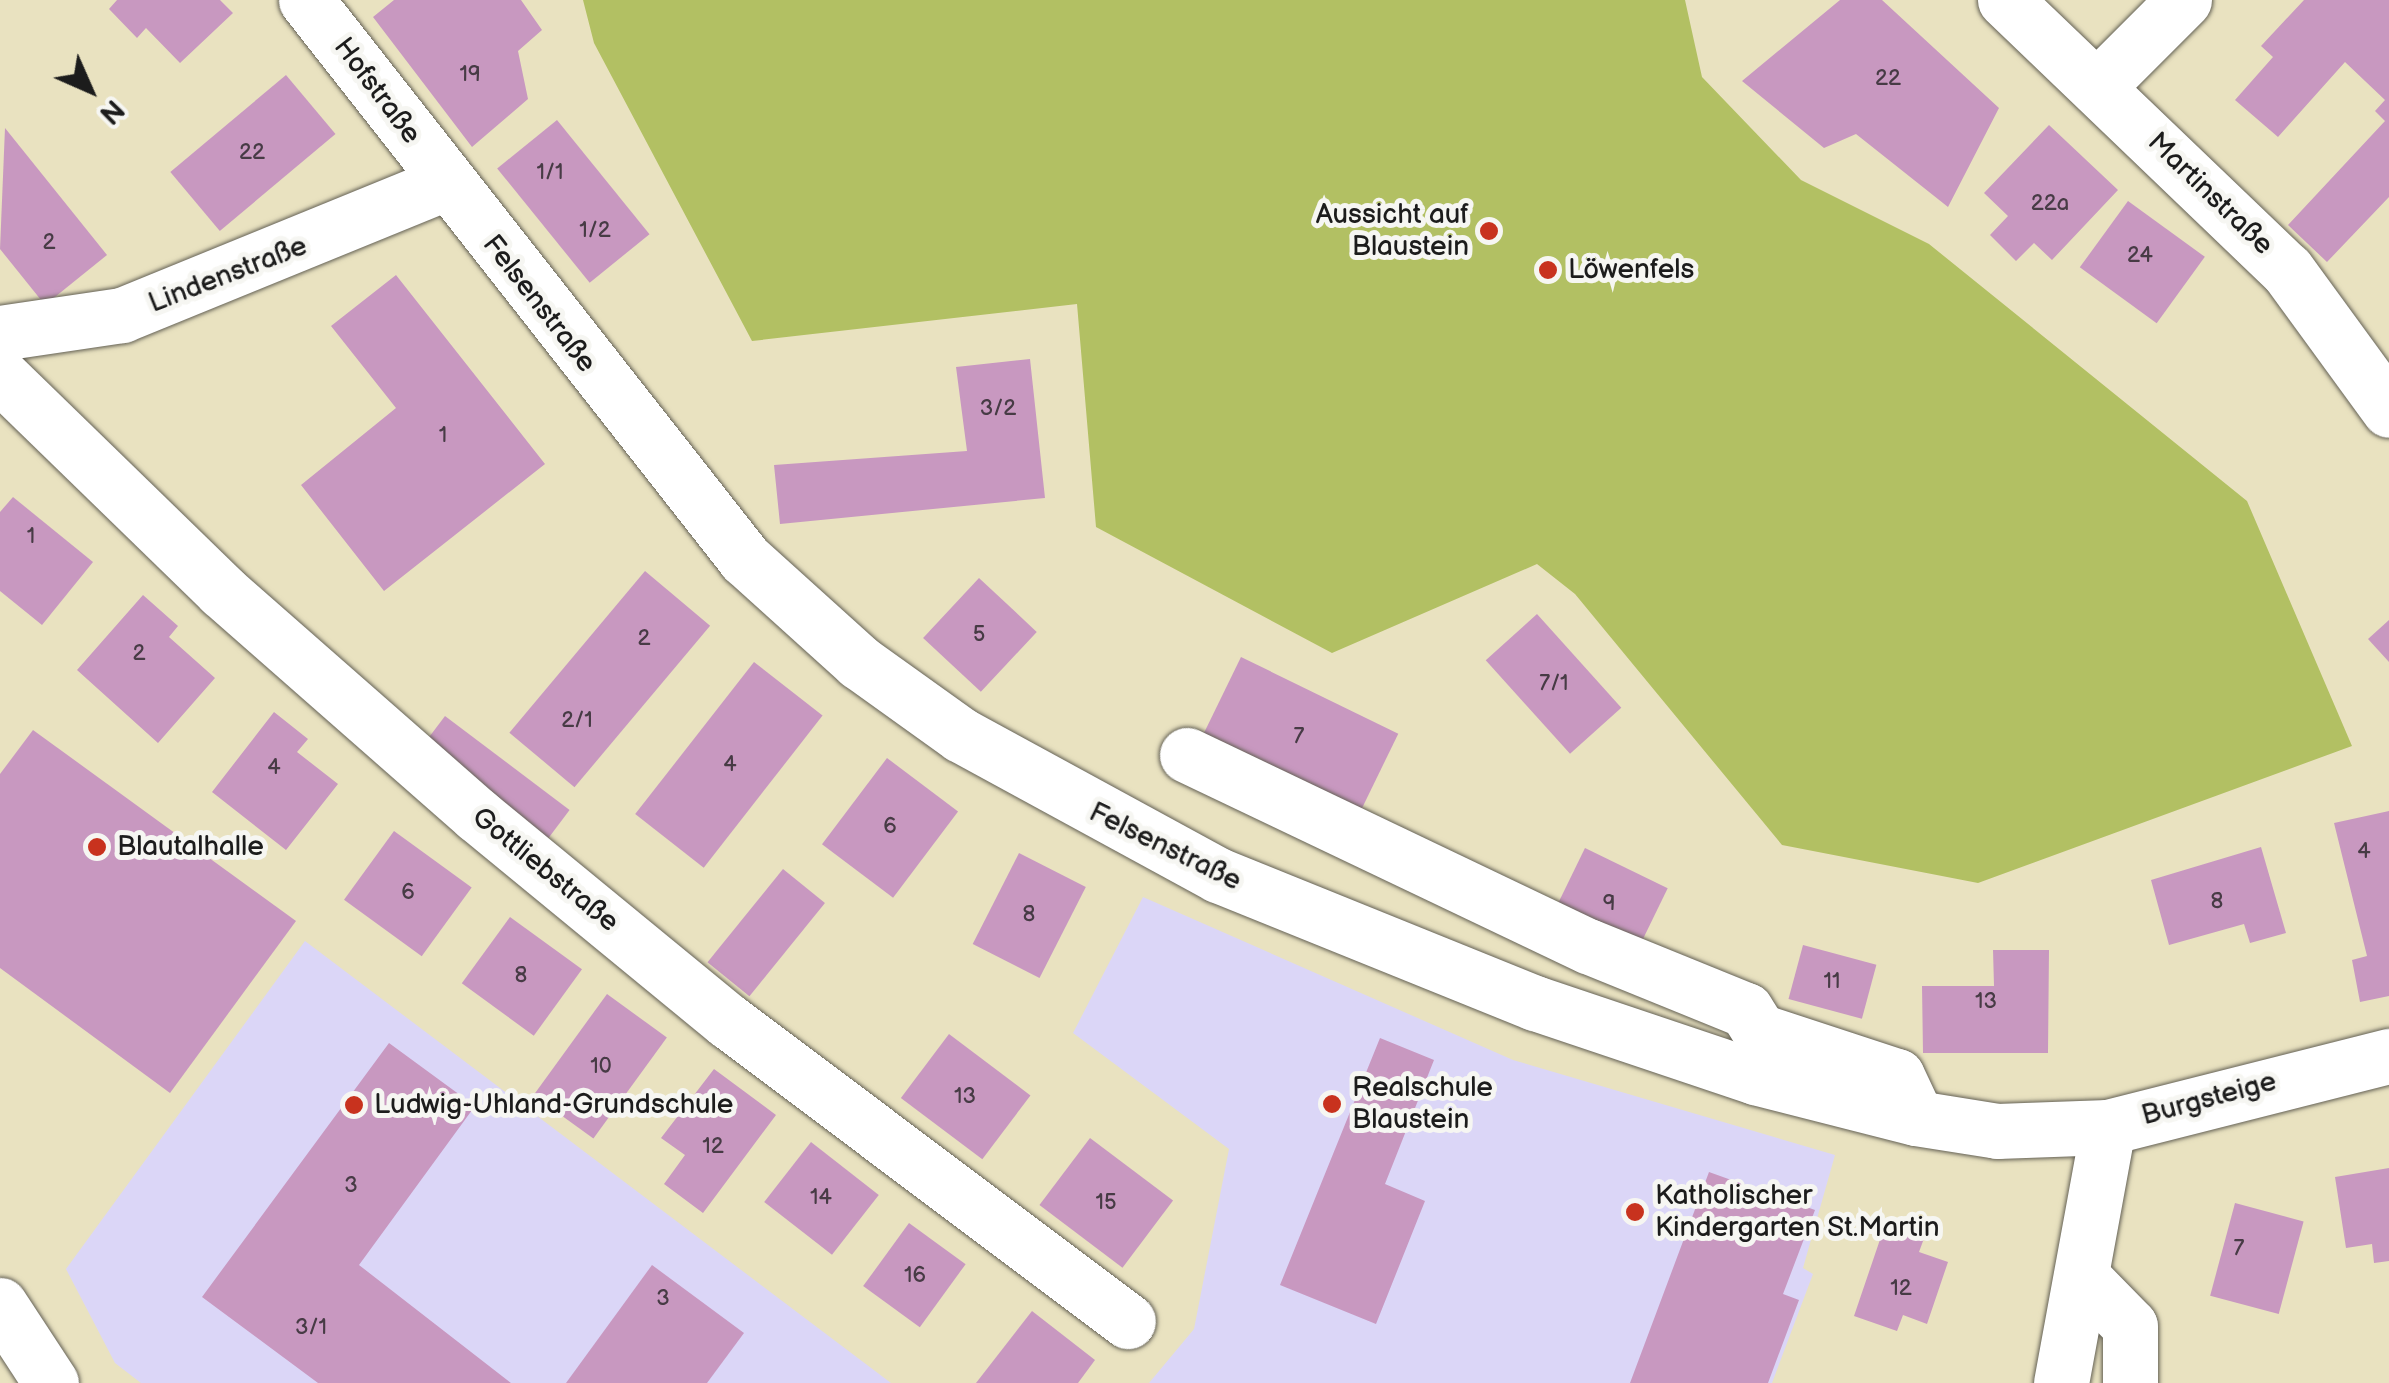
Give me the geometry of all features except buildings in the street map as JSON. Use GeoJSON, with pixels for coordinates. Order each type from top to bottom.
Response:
{"type":"FeatureCollection","features":[{"type":"Feature","properties":{"kind":"street","name":"Hofstraße"},"geometry":{"type":"LineString","coordinates":[[306,0],[446,183]]}},
{"type":"Feature","properties":{"kind":"street","name":"Martinstraße"},"geometry":{"type":"LineString","coordinates":[[2006,0],[2287,270],[2389,410]]}},
{"type":"Feature","properties":{"kind":"street"},"geometry":{"type":"LineString","coordinates":[[2097,87],[2184,0]]}},
{"type":"Feature","properties":{"kind":"street","name":"Lindenstraße"},"geometry":{"type":"LineString","coordinates":[[0,333],[155,304],[446,183]]}},
{"type":"Feature","properties":{"kind":"street","name":"Felsenstraße"},"geometry":{"type":"LineString","coordinates":[[446,183],[745,558],[860,662],[960,735],[1202,867],[1388,947],[1755,1077],[1916,1118],[1997,1131],[2108,1127]]}},
{"type":"Feature","properties":{"kind":"street","name":"Gottliebstraße"},"geometry":{"type":"LineString","coordinates":[[0,375],[222,591],[478,816],[728,1021],[1128,1321]]}},
{"type":"Feature","properties":{"kind":"street"},"geometry":{"type":"LineString","coordinates":[[1187,755],[1746,1010],[1759,1031],[1897,1076],[1916,1118]]}},
{"type":"Feature","properties":{"kind":"street","name":"Burgsteige"},"geometry":{"type":"LineString","coordinates":[[2061,1383],[2084,1280],[2108,1127],[2389,1056]]}},
{"type":"Feature","properties":{"kind":"street"},"geometry":{"type":"LineString","coordinates":[[2084,1280],[2130,1326],[2130,1383]]}},
{"type":"Feature","properties":{"kind":"street"},"geometry":{"type":"LineString","coordinates":[[0,1306],[51,1383]]}},
{"type":"Feature","properties":{"kind":"shaded area"},"geometry":{"type":"Polygon","coordinates":[[[1143,897],[1513,1060],[1835,1155],[1803,1268],[1813,1274],[1772,1383],[1149,1383],[1194,1329],[1229,1149],[1073,1033],[1143,897]]]}},
{"type":"Feature","properties":{"kind":"shaded area","name":"Ludwig-Uhland-Grundschule"},"geometry":{"type":"Polygon","coordinates":[[[305,941],[891,1383],[141,1383],[115,1363],[66,1269],[305,941]]]}},
{"type":"Feature","properties":{"kind":"green space"},"geometry":{"type":"Polygon","coordinates":[[[583,0],[1685,0],[1702,77],[1801,180],[1929,244],[2247,501],[2352,746],[1978,883],[1782,845],[1575,594],[1537,564],[1332,653],[1096,527],[1077,304],[752,341],[594,43],[583,0]]]}},
{"type":"Feature","properties":{"kind":"place","name":"Aussicht auf Blaustein"},"geometry":{"type":"Point","coordinates":[1489,231]}},
{"type":"Feature","properties":{"kind":"place","name":"Löwenfels"},"geometry":{"type":"Point","coordinates":[1548,270]}},
{"type":"Feature","properties":{"kind":"place","name":"Blautalhalle"},"geometry":{"type":"Point","coordinates":[97,847]}},
{"type":"Feature","properties":{"kind":"place","name":"Realschule Blaustein"},"geometry":{"type":"Point","coordinates":[1332,1104]}},
{"type":"Feature","properties":{"kind":"place","name":"Ludwig-Uhland-Grundschule"},"geometry":{"type":"Point","coordinates":[354,1105]}},
{"type":"Feature","properties":{"kind":"place","name":"Katholischer Kindergarten St.Martin"},"geometry":{"type":"Point","coordinates":[1635,1212]}}]}
